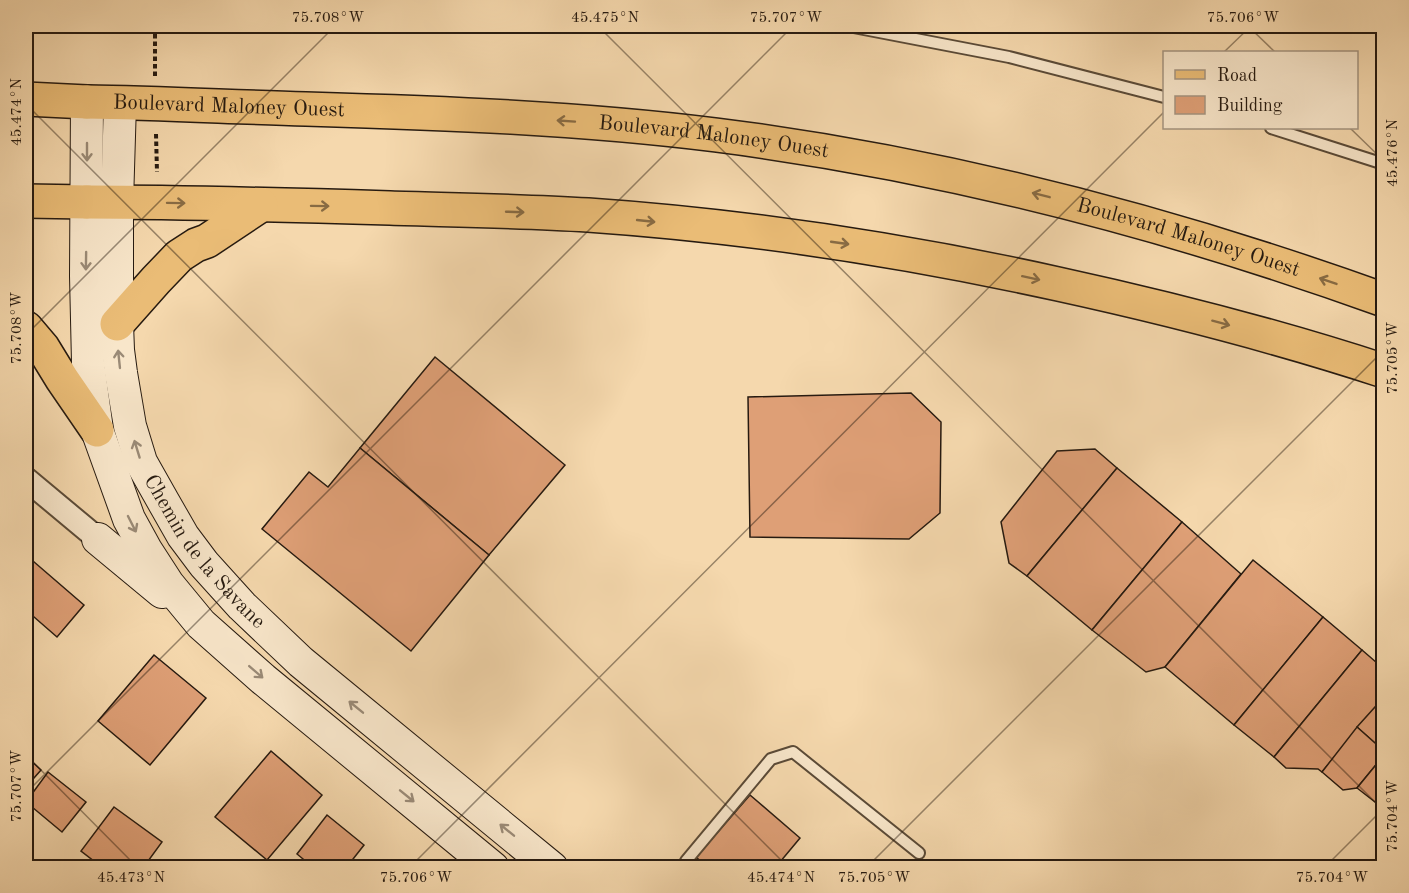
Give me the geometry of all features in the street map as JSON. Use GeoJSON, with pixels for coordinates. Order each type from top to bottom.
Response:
{"type":"FeatureCollection","features":[{"type":"Feature","properties":{"kind":"main road","name":"Boulevard Maloney Ouest"},"geometry":{"type":"LineString","coordinates":[[26,99],[527,118],[645,127],[775,144],[936,172],[1090,207],[1198,238],[1383,300]]}},
{"type":"Feature","properties":{"kind":"main road"},"geometry":{"type":"LineString","coordinates":[[26,201],[432,209],[588,215],[744,231],[854,245],[1003,272],[1163,307],[1277,338],[1383,372]]}},
{"type":"Feature","properties":{"kind":"main road"},"geometry":{"type":"LineString","coordinates":[[117,324],[179,256],[207,241],[261,205]]}},
{"type":"Feature","properties":{"kind":"main road"},"geometry":{"type":"LineString","coordinates":[[26,328],[43,348],[97,430]]}},
{"type":"Feature","properties":{"kind":"street","name":"Chemin de la Savane"},"geometry":{"type":"LineString","coordinates":[[87,102],[102,202],[122,384],[130,426],[141,462],[183,536],[204,564],[242,606],[301,662],[552,867]]}},
{"type":"Feature","properties":{"kind":"street","name":"Chemin de la Savane"},"geometry":{"type":"LineString","coordinates":[[120,103],[102,202],[87,347],[97,430],[129,519],[168,584],[201,624],[263,679],[493,867]]}},
{"type":"Feature","properties":{"kind":"street"},"geometry":{"type":"LineString","coordinates":[[26,479],[201,624]]}},
{"type":"Feature","properties":{"kind":"lane"},"geometry":{"type":"LineString","coordinates":[[848,26],[1009,57],[1163,97]]}},
{"type":"Feature","properties":{"kind":"lane"},"geometry":{"type":"LineString","coordinates":[[1273,129],[1383,164]]}},
{"type":"Feature","properties":{"kind":"lane"},"geometry":{"type":"LineString","coordinates":[[686,867],[686,861],[771,759],[793,752],[919,853]]}},
{"type":"Feature","properties":{"kind":"path"},"geometry":{"type":"LineString","coordinates":[[154,75],[155,26]]}},
{"type":"Feature","properties":{"kind":"path"},"geometry":{"type":"LineString","coordinates":[[156,142],[157,181]]}},
{"type":"Feature","properties":{"kind":"building"},"geometry":{"type":"Polygon","coordinates":[[[435,357],[565,465],[489,555],[360,448],[435,357]]]}},
{"type":"Feature","properties":{"kind":"building"},"geometry":{"type":"Polygon","coordinates":[[[911,393],[941,422],[940,513],[909,539],[750,537],[748,397],[911,393]]]}},
{"type":"Feature","properties":{"kind":"building"},"geometry":{"type":"Polygon","coordinates":[[[360,448],[489,555],[411,651],[262,529],[309,472],[328,487],[360,448]]]}},
{"type":"Feature","properties":{"kind":"building"},"geometry":{"type":"Polygon","coordinates":[[[1095,449],[1117,468],[1027,576],[1009,563],[1001,522],[1057,451],[1095,449]]]}},
{"type":"Feature","properties":{"kind":"building"},"geometry":{"type":"Polygon","coordinates":[[[1117,468],[1182,522],[1092,630],[1027,576],[1117,468]]]}},
{"type":"Feature","properties":{"kind":"building"},"geometry":{"type":"Polygon","coordinates":[[[1182,522],[1241,574],[1165,667],[1146,672],[1092,630],[1182,522]]]}},
{"type":"Feature","properties":{"kind":"building"},"geometry":{"type":"Polygon","coordinates":[[[26,555],[84,605],[57,637],[26,610],[26,555]]]}},
{"type":"Feature","properties":{"kind":"building"},"geometry":{"type":"Polygon","coordinates":[[[1253,560],[1323,617],[1234,725],[1165,667],[1253,560]]]}},
{"type":"Feature","properties":{"kind":"building"},"geometry":{"type":"Polygon","coordinates":[[[1323,617],[1362,650],[1274,757],[1234,725],[1323,617]]]}},
{"type":"Feature","properties":{"kind":"building"},"geometry":{"type":"Polygon","coordinates":[[[1362,650],[1384,669],[1384,697],[1322,772],[1318,769],[1286,768],[1274,757],[1362,650]]]}},
{"type":"Feature","properties":{"kind":"building"},"geometry":{"type":"Polygon","coordinates":[[[154,655],[206,698],[150,765],[98,721],[154,655]]]}},
{"type":"Feature","properties":{"kind":"building"},"geometry":{"type":"Polygon","coordinates":[[[1384,697],[1384,751],[1357,727],[1384,697]]]}},
{"type":"Feature","properties":{"kind":"building"},"geometry":{"type":"Polygon","coordinates":[[[1357,727],[1384,751],[1384,755],[1357,788],[1343,790],[1322,772],[1357,727]]]}},
{"type":"Feature","properties":{"kind":"building"},"geometry":{"type":"Polygon","coordinates":[[[271,751],[322,795],[267,860],[215,817],[271,751]]]}},
{"type":"Feature","properties":{"kind":"building"},"geometry":{"type":"Polygon","coordinates":[[[1384,755],[1384,809],[1357,788],[1384,755]]]}},
{"type":"Feature","properties":{"kind":"building"},"geometry":{"type":"Polygon","coordinates":[[[26,756],[41,770],[26,787],[26,756]]]}},
{"type":"Feature","properties":{"kind":"building"},"geometry":{"type":"Polygon","coordinates":[[[48,772],[86,802],[62,832],[26,802],[48,772]]]}},
{"type":"Feature","properties":{"kind":"building"},"geometry":{"type":"Polygon","coordinates":[[[750,795],[800,838],[775,868],[708,868],[696,857],[750,795]]]}},
{"type":"Feature","properties":{"kind":"building"},"geometry":{"type":"Polygon","coordinates":[[[114,807],[162,842],[143,868],[103,868],[81,851],[114,807]]]}},
{"type":"Feature","properties":{"kind":"building"},"geometry":{"type":"Polygon","coordinates":[[[327,815],[364,845],[346,868],[314,868],[297,854],[327,815]]]}}]}
